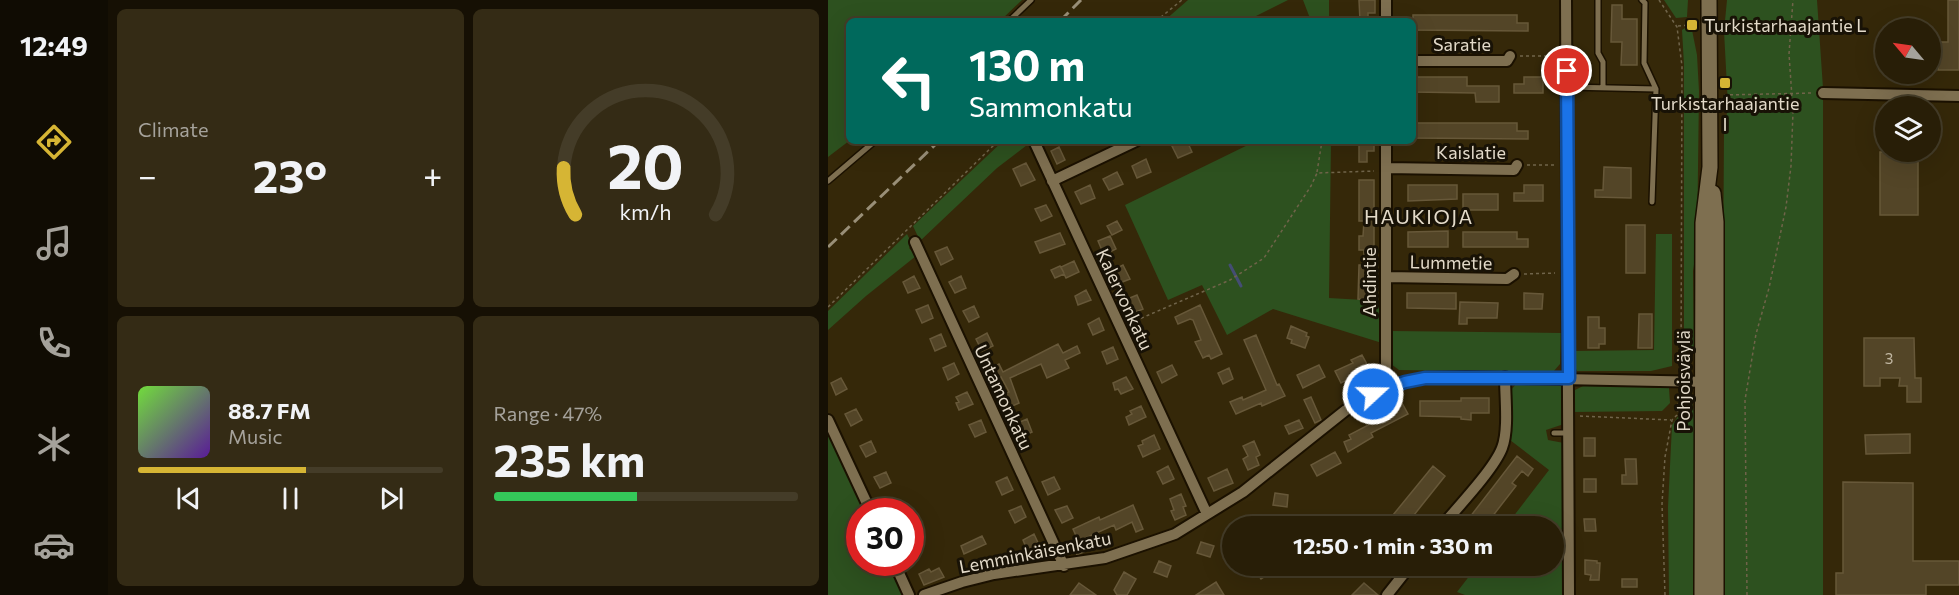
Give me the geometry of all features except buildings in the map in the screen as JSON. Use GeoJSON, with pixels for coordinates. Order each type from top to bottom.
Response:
{"type":"FeatureCollection","features":[{"type":"Feature","properties":{"kind":"main road","name":"Pohjoisväylä"},"geometry":{"type":"LineString","coordinates":[[1709,2],[1710,166],[1704,223],[1716,595]]}},
{"type":"Feature","properties":{"kind":"main road","name":"Pohjoisväylä"},"geometry":{"type":"LineString","coordinates":[[1702,595],[1709,382]]}},
{"type":"Feature","properties":{"kind":"street"},"geometry":{"type":"LineString","coordinates":[[1386,0],[1386,18]]}},
{"type":"Feature","properties":{"kind":"street"},"geometry":{"type":"LineString","coordinates":[[1566,0],[1569,595]]}},
{"type":"Feature","properties":{"kind":"street","name":"Saratie"},"geometry":{"type":"LineString","coordinates":[[1416,61],[1506,61],[1510,56]]}},
{"type":"Feature","properties":{"kind":"street"},"geometry":{"type":"LineString","coordinates":[[1823,93],[1959,96]]}},
{"type":"Feature","properties":{"kind":"street","name":"Kalervonkatu"},"geometry":{"type":"LineString","coordinates":[[1035,144],[1208,514]]}},
{"type":"Feature","properties":{"kind":"street"},"geometry":{"type":"LineString","coordinates":[[1052,181],[1130,144]]}},
{"type":"Feature","properties":{"kind":"street","name":"Ahdintie"},"geometry":{"type":"LineString","coordinates":[[1386,144],[1386,388]]}},
{"type":"Feature","properties":{"kind":"street","name":"Kaislatie"},"geometry":{"type":"LineString","coordinates":[[1386,168],[1514,170],[1517,165]]}},
{"type":"Feature","properties":{"kind":"street","name":"Untamonkatu"},"geometry":{"type":"LineString","coordinates":[[915,242],[1064,566]]}},
{"type":"Feature","properties":{"kind":"street","name":"Lummetie"},"geometry":{"type":"LineString","coordinates":[[1386,277],[1507,279],[1514,274]]}},
{"type":"Feature","properties":{"kind":"street"},"geometry":{"type":"LineString","coordinates":[[1450,516],[1503,447],[1505,377]]}},
{"type":"Feature","properties":{"kind":"street","name":"Lemminkäisenkatu"},"geometry":{"type":"LineString","coordinates":[[924,595],[994,574],[1064,566],[1105,558],[1175,534],[1268,474],[1346,410],[1386,388],[1405,382],[1425,378],[1505,377],[1709,382]]}},
{"type":"Feature","properties":{"kind":"street"},"geometry":{"type":"LineString","coordinates":[[828,420],[864,498]]}},
{"type":"Feature","properties":{"kind":"street"},"geometry":{"type":"LineString","coordinates":[[900,576],[909,595]]}},
{"type":"Feature","properties":{"kind":"street"},"geometry":{"type":"LineString","coordinates":[[1387,595],[1402,576]]}},
{"type":"Feature","properties":{"kind":"lane"},"geometry":{"type":"LineString","coordinates":[[1012,18],[1031,0]]}},
{"type":"Feature","properties":{"kind":"lane"},"geometry":{"type":"LineString","coordinates":[[1599,0],[1598,53],[1603,62],[1603,88]]}},
{"type":"Feature","properties":{"kind":"lane"},"geometry":{"type":"LineString","coordinates":[[1642,0],[1645,3],[1644,63],[1656,89],[1652,202]]}},
{"type":"Feature","properties":{"kind":"lane"},"geometry":{"type":"LineString","coordinates":[[1567,87],[1656,89]]}},
{"type":"Feature","properties":{"kind":"lane"},"geometry":{"type":"LineString","coordinates":[[828,181],[871,144]]}},
{"type":"Feature","properties":{"kind":"lane"},"geometry":{"type":"LineString","coordinates":[[1554,433],[1569,434]]}},
{"type":"Feature","properties":{"kind":"path"},"geometry":{"type":"LineString","coordinates":[[1160,18],[1182,0]]}},
{"type":"Feature","properties":{"kind":"path"},"geometry":{"type":"LineString","coordinates":[[1659,0],[1677,27],[1682,66],[1681,365]]}},
{"type":"Feature","properties":{"kind":"path"},"geometry":{"type":"LineString","coordinates":[[1747,595],[1744,400],[1756,334],[1769,288],[1786,207],[1791,166],[1793,112],[1789,54],[1792,0]]}},
{"type":"Feature","properties":{"kind":"path"},"geometry":{"type":"LineString","coordinates":[[1677,27],[1692,25]]}},
{"type":"Feature","properties":{"kind":"path"},"geometry":{"type":"LineString","coordinates":[[1510,56],[1567,56]]}},
{"type":"Feature","properties":{"kind":"path"},"geometry":{"type":"LineString","coordinates":[[1724,96],[1823,93]]}},
{"type":"Feature","properties":{"kind":"path"},"geometry":{"type":"LineString","coordinates":[[828,307],[995,144]]}},
{"type":"Feature","properties":{"kind":"path"},"geometry":{"type":"LineString","coordinates":[[1120,328],[1179,300],[1230,280],[1264,258],[1311,186],[1317,173],[1322,144]]}},
{"type":"Feature","properties":{"kind":"path"},"geometry":{"type":"LineString","coordinates":[[1517,165],[1568,165]]}},
{"type":"Feature","properties":{"kind":"path"},"geometry":{"type":"LineString","coordinates":[[1317,173],[1380,171],[1386,168]]}},
{"type":"Feature","properties":{"kind":"path"},"geometry":{"type":"LineString","coordinates":[[1514,274],[1568,272]]}},
{"type":"Feature","properties":{"kind":"path"},"geometry":{"type":"LineString","coordinates":[[1665,595],[1662,504],[1665,458],[1672,420],[1677,415],[1680,393]]}},
{"type":"Feature","properties":{"kind":"path"},"geometry":{"type":"LineString","coordinates":[[1569,416],[1672,420]]}},
{"type":"Feature","properties":{"kind":"green space"},"geometry":{"type":"Polygon","coordinates":[[[828,0],[1022,0],[1003,18],[846,18],[846,143],[828,157],[828,0]]]}},
{"type":"Feature","properties":{"kind":"green space"},"geometry":{"type":"Polygon","coordinates":[[[1188,0],[1288,0],[1252,18],[1167,18],[1188,0]]]}},
{"type":"Feature","properties":{"kind":"green space"},"geometry":{"type":"Polygon","coordinates":[[[1303,0],[1329,0],[1329,18],[1310,18],[1303,0]]]}},
{"type":"Feature","properties":{"kind":"green space"},"geometry":{"type":"Polygon","coordinates":[[[1664,0],[1688,0],[1687,17],[1676,18],[1664,0]]]}},
{"type":"Feature","properties":{"kind":"green space"},"geometry":{"type":"Polygon","coordinates":[[[1727,0],[1817,0],[1823,88],[1823,595],[1721,595],[1724,132],[1728,106],[1724,31],[1727,0]]]}},
{"type":"Feature","properties":{"kind":"green space"},"geometry":{"type":"Polygon","coordinates":[[[1685,28],[1692,30],[1697,55],[1699,91],[1697,246],[1693,271],[1694,350],[1684,365],[1682,30],[1685,28]]]}},
{"type":"Feature","properties":{"kind":"green space"},"geometry":{"type":"Polygon","coordinates":[[[1000,144],[1028,144],[997,168],[920,241],[913,226],[1000,144]]]}},
{"type":"Feature","properties":{"kind":"green space"},"geometry":{"type":"Polygon","coordinates":[[[1250,144],[1331,144],[1329,298],[1381,301],[1382,343],[1273,309],[1227,335],[1202,285],[1168,300],[1125,205],[1250,144]]]}},
{"type":"Feature","properties":{"kind":"green space"},"geometry":{"type":"Polygon","coordinates":[[[907,234],[912,244],[909,248],[916,256],[828,330],[828,311],[907,234]]]}},
{"type":"Feature","properties":{"kind":"green space"},"geometry":{"type":"Polygon","coordinates":[[[1656,234],[1672,234],[1672,366],[1651,371],[1577,371],[1572,361],[1572,351],[1654,350],[1656,234]]]}},
{"type":"Feature","properties":{"kind":"green space"},"geometry":{"type":"Polygon","coordinates":[[[1392,331],[1561,333],[1560,364],[1553,372],[1399,370],[1391,364],[1392,331]]]}},
{"type":"Feature","properties":{"kind":"green space"},"geometry":{"type":"Polygon","coordinates":[[[1556,382],[1563,387],[1564,424],[1546,430],[1548,440],[1564,443],[1565,595],[1465,595],[1457,592],[1469,576],[1564,576],[1564,516],[1514,516],[1549,470],[1510,440],[1511,390],[1517,383],[1556,382]]]}},
{"type":"Feature","properties":{"kind":"green space"},"geometry":{"type":"Polygon","coordinates":[[[1585,385],[1669,388],[1670,403],[1662,411],[1572,412],[1573,391],[1585,385]]]}},
{"type":"Feature","properties":{"kind":"green space"},"geometry":{"type":"Polygon","coordinates":[[[1682,396],[1691,398],[1695,416],[1693,595],[1669,595],[1668,507],[1672,425],[1679,415],[1682,396]]]}},
{"type":"Feature","properties":{"kind":"green space"},"geometry":{"type":"Polygon","coordinates":[[[828,430],[859,498],[846,498],[846,576],[895,576],[904,595],[828,595],[828,430]]]}},
{"type":"Feature","properties":{"kind":"waterway"},"geometry":{"type":"LineString","coordinates":[[1230,265],[1241,286]]}},
{"type":"Feature","properties":{"kind":"railway"},"geometry":{"type":"LineString","coordinates":[[1063,18],[1081,0]]}},
{"type":"Feature","properties":{"kind":"railway"},"geometry":{"type":"LineString","coordinates":[[828,247],[936,144]]}},
{"type":"Feature","properties":{"kind":"place","name":"Turkistarhaajantie L"},"geometry":{"type":"Point","coordinates":[1692,25]}},
{"type":"Feature","properties":{"kind":"place","name":"Turkistarhaajantie I"},"geometry":{"type":"Point","coordinates":[1725,83]}},
{"type":"Feature","properties":{"kind":"district","name":"HAUKIOJA"},"geometry":{"type":"Point","coordinates":[1419,216]}},
{"type":"Feature","properties":{"kind":"route"},"geometry":{"type":"LineString","coordinates":[[1373,394],[1405,382],[1425,378],[1569,378],[1567,71]]}}]}
